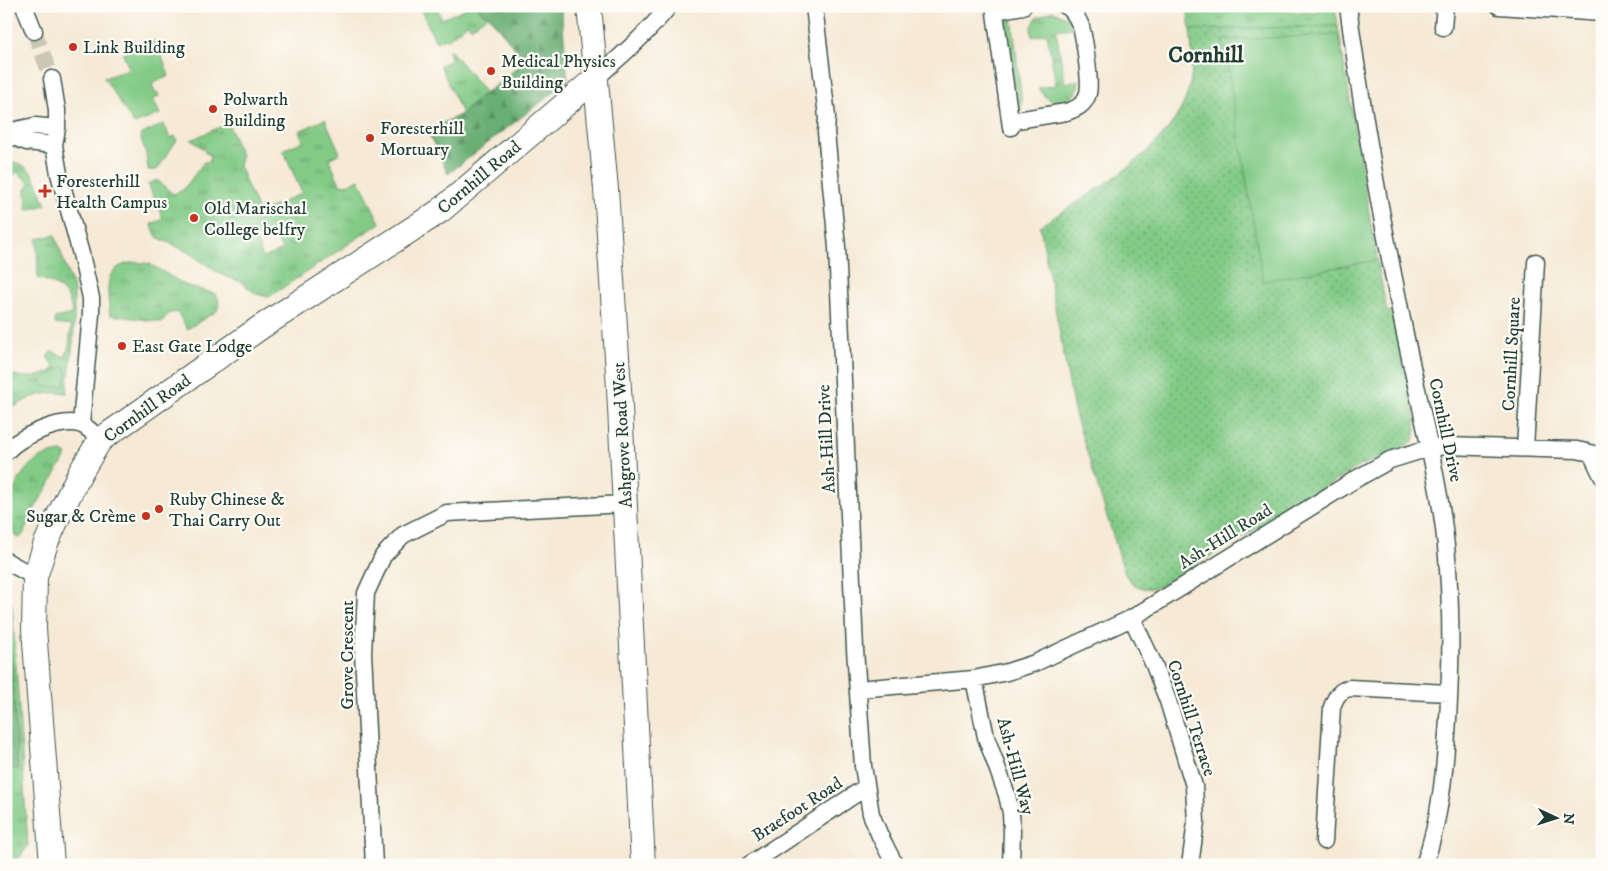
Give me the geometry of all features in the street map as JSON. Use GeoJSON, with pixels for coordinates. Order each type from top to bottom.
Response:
{"type":"FeatureCollection","features":[{"type":"Feature","properties":{"kind":"street"},"geometry":{"type":"LineString","coordinates":[[24,6],[34,31]]}},
{"type":"Feature","properties":{"kind":"street","name":"Ashgrove Road West"},"geometry":{"type":"LineString","coordinates":[[589,6],[606,189],[626,504],[643,865]]}},
{"type":"Feature","properties":{"kind":"street"},"geometry":{"type":"LineString","coordinates":[[596,78],[638,42],[669,6]]}},
{"type":"Feature","properties":{"kind":"street","name":"Ash-Hill Drive"},"geometry":{"type":"LineString","coordinates":[[814,6],[827,117],[826,132],[837,247],[863,766],[871,814],[894,865]]}},
{"type":"Feature","properties":{"kind":"street"},"geometry":{"type":"LineString","coordinates":[[1023,6],[994,8],[1011,124],[1074,110],[1084,103],[1088,93],[1089,82],[1081,26],[1070,8],[1066,6]]}},
{"type":"Feature","properties":{"kind":"street","name":"Cornhill Drive"},"geometry":{"type":"LineString","coordinates":[[1348,6],[1380,206],[1442,514],[1447,550],[1451,648],[1449,693],[1442,787],[1432,842],[1424,865]]}},
{"type":"Feature","properties":{"kind":"street"},"geometry":{"type":"LineString","coordinates":[[1443,27],[1444,6]]}},
{"type":"Feature","properties":{"kind":"street"},"geometry":{"type":"LineString","coordinates":[[1499,6],[1602,13]]}},
{"type":"Feature","properties":{"kind":"street","name":"Cornhill Road"},"geometry":{"type":"LineString","coordinates":[[52,865],[34,630],[35,577],[46,543],[58,517],[80,473],[100,440],[261,327],[440,211],[596,78]]}},
{"type":"Feature","properties":{"kind":"street"},"geometry":{"type":"LineString","coordinates":[[52,79],[57,110],[57,128],[54,145],[60,182],[81,254],[91,298],[81,424]]}},
{"type":"Feature","properties":{"kind":"street"},"geometry":{"type":"LineString","coordinates":[[6,133],[34,126],[57,128]]}},
{"type":"Feature","properties":{"kind":"street"},"geometry":{"type":"LineString","coordinates":[[6,133],[27,142],[54,145]]}},
{"type":"Feature","properties":{"kind":"street","name":"Cornhill Square"},"geometry":{"type":"LineString","coordinates":[[1525,448],[1536,262]]}},
{"type":"Feature","properties":{"kind":"street"},"geometry":{"type":"LineString","coordinates":[[6,452],[12,445],[46,428],[81,424],[92,431],[100,440]]}},
{"type":"Feature","properties":{"kind":"street","name":"Ash-Hill Road"},"geometry":{"type":"LineString","coordinates":[[858,689],[974,679],[1008,672],[1035,663],[1132,618],[1356,479],[1390,460],[1429,448],[1463,445],[1596,449],[1602,476]]}},
{"type":"Feature","properties":{"kind":"street","name":"Grove Crescent"},"geometry":{"type":"LineString","coordinates":[[374,865],[363,653],[366,593],[383,556],[402,535],[447,512],[626,504]]}},
{"type":"Feature","properties":{"kind":"street"},"geometry":{"type":"LineString","coordinates":[[6,561],[35,577]]}},
{"type":"Feature","properties":{"kind":"street","name":"Cornhill Terrace"},"geometry":{"type":"LineString","coordinates":[[1132,618],[1158,674],[1194,786],[1196,822],[1190,865]]}},
{"type":"Feature","properties":{"kind":"street","name":"Ash-Hill Way"},"geometry":{"type":"LineString","coordinates":[[974,679],[986,737],[1007,795],[1011,813],[1010,865]]}},
{"type":"Feature","properties":{"kind":"street"},"geometry":{"type":"LineString","coordinates":[[1324,841],[1332,707],[1341,691],[1350,688],[1449,693]]}},
{"type":"Feature","properties":{"kind":"street","name":"Braefoot Road"},"geometry":{"type":"LineString","coordinates":[[749,865],[866,787]]}},
{"type":"Feature","properties":{"kind":"green space"},"geometry":{"type":"Polygon","coordinates":[[[423,6],[436,6],[442,19],[471,6],[478,6],[481,12],[488,15],[471,28],[468,23],[447,40],[445,38],[436,42],[420,8],[423,6]]]}},
{"type":"Feature","properties":{"kind":"green space"},"geometry":{"type":"Polygon","coordinates":[[[478,6],[561,6],[568,81],[448,174],[427,130],[462,114],[479,97],[499,83],[502,86],[509,80],[507,76],[525,61],[488,15],[481,12],[478,6]]]}},
{"type":"Feature","properties":{"kind":"green space"},"geometry":{"type":"Polygon","coordinates":[[[1187,6],[1221,6],[1317,13],[1317,6],[1335,6],[1338,26],[1190,30],[1187,6]]]}},
{"type":"Feature","properties":{"kind":"green space"},"geometry":{"type":"Polygon","coordinates":[[[1053,11],[1068,18],[1072,28],[1056,30],[1065,83],[1079,80],[1074,95],[1069,100],[1063,102],[1050,100],[1038,88],[1056,85],[1047,33],[1032,37],[1031,29],[1036,18],[1053,11]]]}},
{"type":"Feature","properties":{"kind":"green space"},"geometry":{"type":"Polygon","coordinates":[[[1009,17],[1012,17],[1022,103],[1020,111],[1017,110],[1006,24],[1009,17]]]}},
{"type":"Feature","properties":{"kind":"green space"},"geometry":{"type":"Polygon","coordinates":[[[1338,26],[1358,158],[1387,312],[1392,311],[1415,418],[1416,430],[1414,440],[1404,447],[1360,466],[1159,587],[1149,589],[1140,587],[1128,579],[1125,574],[1074,411],[1040,226],[1127,168],[1166,131],[1180,110],[1191,81],[1192,52],[1190,30],[1338,26]]]}},
{"type":"Feature","properties":{"kind":"green space"},"geometry":{"type":"Polygon","coordinates":[[[1339,35],[1377,260],[1263,281],[1223,40],[1339,35]]]}},
{"type":"Feature","properties":{"kind":"green space"},"geometry":{"type":"Polygon","coordinates":[[[156,41],[169,76],[152,84],[155,93],[158,93],[159,96],[153,99],[160,114],[134,124],[104,78],[129,69],[123,53],[156,41]]]}},
{"type":"Feature","properties":{"kind":"green space"},"geometry":{"type":"Polygon","coordinates":[[[450,50],[486,93],[462,114],[440,65],[452,60],[448,51],[450,50]]]}},
{"type":"Feature","properties":{"kind":"green space"},"geometry":{"type":"Polygon","coordinates":[[[325,119],[340,153],[329,159],[340,184],[347,185],[359,179],[380,223],[269,297],[256,294],[241,282],[220,274],[188,252],[157,237],[151,224],[163,219],[148,184],[157,180],[173,194],[183,190],[204,162],[210,162],[210,154],[205,153],[205,150],[191,140],[228,123],[241,156],[239,166],[259,213],[302,193],[283,150],[303,141],[299,131],[325,119]],[[273,230],[255,237],[263,258],[282,250],[273,230]]]}},
{"type":"Feature","properties":{"kind":"green space"},"geometry":{"type":"Polygon","coordinates":[[[164,124],[170,138],[175,136],[177,140],[157,170],[148,170],[146,154],[140,135],[164,124]]]}},
{"type":"Feature","properties":{"kind":"green space"},"geometry":{"type":"Polygon","coordinates":[[[6,162],[23,165],[29,170],[37,182],[46,205],[27,210],[26,189],[30,183],[17,172],[6,184],[6,162]]]}},
{"type":"Feature","properties":{"kind":"green space"},"geometry":{"type":"Polygon","coordinates":[[[55,235],[74,291],[74,334],[67,393],[41,394],[6,412],[6,372],[18,376],[31,377],[50,372],[55,368],[47,357],[52,351],[65,357],[69,346],[71,326],[55,324],[55,318],[72,314],[69,300],[62,290],[52,283],[38,278],[37,239],[55,235]]]}},
{"type":"Feature","properties":{"kind":"green space"},"geometry":{"type":"Polygon","coordinates":[[[137,262],[150,264],[185,285],[216,294],[219,302],[217,311],[187,329],[178,313],[170,313],[162,322],[110,315],[108,287],[112,273],[126,264],[137,262]]]}},
{"type":"Feature","properties":{"kind":"green space"},"geometry":{"type":"Polygon","coordinates":[[[64,366],[67,373],[65,385],[44,387],[41,381],[64,366]]]}},
{"type":"Feature","properties":{"kind":"green space"},"geometry":{"type":"Polygon","coordinates":[[[62,452],[67,455],[34,510],[23,535],[17,538],[12,529],[10,518],[12,496],[16,485],[29,466],[37,460],[49,454],[62,452]]]}},
{"type":"Feature","properties":{"kind":"green space"},"geometry":{"type":"Polygon","coordinates":[[[6,601],[12,604],[28,846],[14,865],[6,865],[6,601]]]}},
{"type":"Feature","properties":{"kind":"green space"},"geometry":{"type":"Polygon","coordinates":[[[6,615],[9,615],[18,769],[9,768],[6,765],[6,615]]]}},
{"type":"Feature","properties":{"kind":"tunnel"},"geometry":{"type":"LineString","coordinates":[[34,31],[52,79]]}},
{"type":"Feature","properties":{"kind":"place","name":"Link Building"},"geometry":{"type":"Point","coordinates":[73,47]}},
{"type":"Feature","properties":{"kind":"place","name":"Medical Physics Building"},"geometry":{"type":"Point","coordinates":[491,71]}},
{"type":"Feature","properties":{"kind":"place","name":"Polwarth Building"},"geometry":{"type":"Point","coordinates":[213,109]}},
{"type":"Feature","properties":{"kind":"place","name":"Foresterhill Mortuary"},"geometry":{"type":"Point","coordinates":[370,138]}},
{"type":"Feature","properties":{"kind":"place","name":"Foresterhill Health Campus"},"geometry":{"type":"Point","coordinates":[45,191]}},
{"type":"Feature","properties":{"kind":"place","name":"Old Marischal College belfry"},"geometry":{"type":"Point","coordinates":[194,218]}},
{"type":"Feature","properties":{"kind":"place","name":"East Gate Lodge"},"geometry":{"type":"Point","coordinates":[122,346]}},
{"type":"Feature","properties":{"kind":"place","name":"Ruby Chinese & Thai Carry Out"},"geometry":{"type":"Point","coordinates":[159,509]}},
{"type":"Feature","properties":{"kind":"place","name":"Sugar & Crème"},"geometry":{"type":"Point","coordinates":[146,516]}},
{"type":"Feature","properties":{"kind":"district","name":"Cornhill"},"geometry":{"type":"Point","coordinates":[1206,54]}}]}
